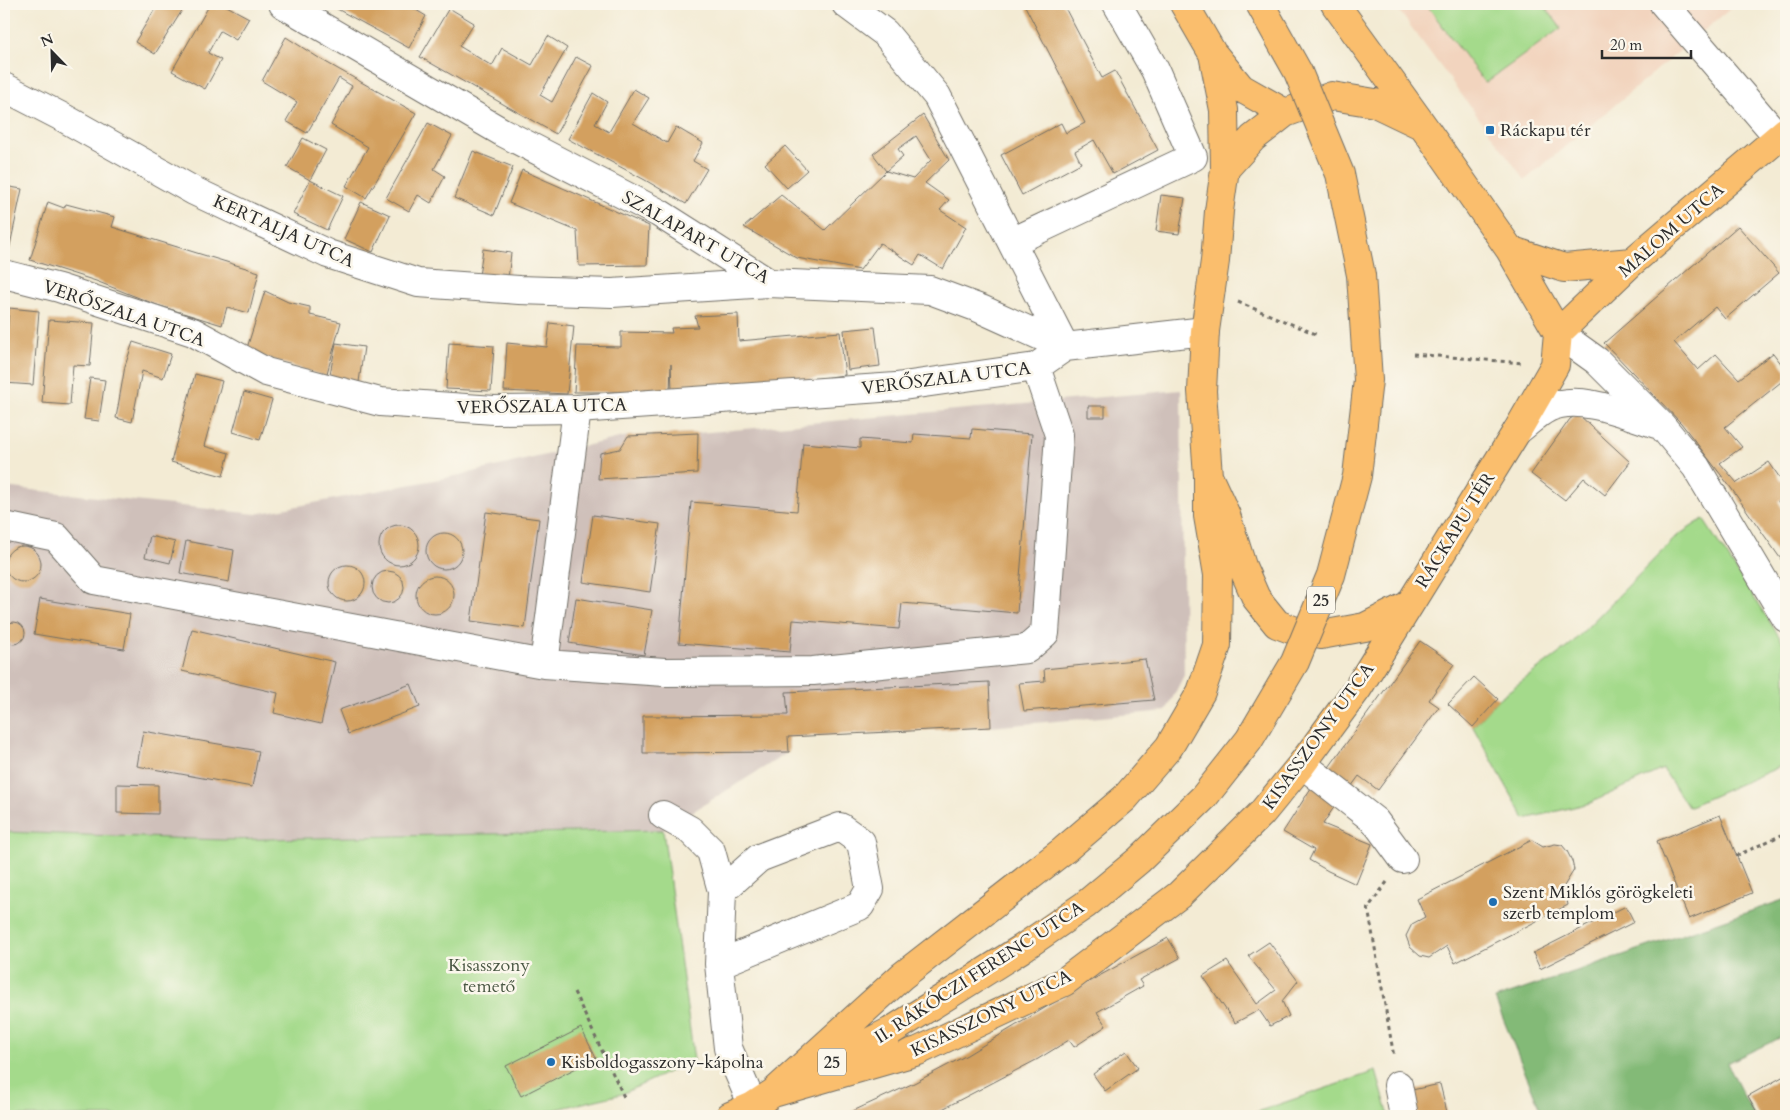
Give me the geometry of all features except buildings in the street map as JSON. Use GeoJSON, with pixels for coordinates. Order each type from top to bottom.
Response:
{"type":"FeatureCollection","features":[{"type":"Feature","properties":{"kind":"main road"},"geometry":{"type":"LineString","coordinates":[[1184,4],[1213,54],[1240,88],[1285,113]]}},
{"type":"Feature","properties":{"kind":"main road","name":"II. RÁKÓCZI FERENC UTCA"},"geometry":{"type":"LineString","coordinates":[[752,1105],[891,1031],[1021,949],[1085,905],[1139,860],[1204,797],[1249,740],[1295,662],[1331,575],[1358,476],[1368,380],[1361,275],[1340,174],[1298,72],[1260,4]]}},
{"type":"Feature","properties":{"kind":"main road"},"geometry":{"type":"LineString","coordinates":[[1335,4],[1510,250],[1558,333]]}},
{"type":"Feature","properties":{"kind":"main road"},"geometry":{"type":"LineString","coordinates":[[1213,54],[1224,110],[1225,169]]}},
{"type":"Feature","properties":{"kind":"main road"},"geometry":{"type":"LineString","coordinates":[[1225,169],[1253,138],[1285,113],[1332,96],[1375,103],[1424,127]]}},
{"type":"Feature","properties":{"kind":"main road","name":"MALOM UTCA"},"geometry":{"type":"LineString","coordinates":[[1558,333],[1632,262],[1782,135]]}},
{"type":"Feature","properties":{"kind":"main road","name":"RÁCKAPU TÉR"},"geometry":{"type":"LineString","coordinates":[[1225,169],[1205,331],[1202,391],[1208,476],[1226,515],[1242,566],[1256,598],[1277,624],[1296,631],[1321,635],[1365,626],[1407,606],[1517,431],[1555,365],[1558,333]]}},
{"type":"Feature","properties":{"kind":"main road"},"geometry":{"type":"LineString","coordinates":[[1510,250],[1564,268],[1632,262]]}},
{"type":"Feature","properties":{"kind":"main road"},"geometry":{"type":"LineString","coordinates":[[752,1105],[902,976],[1064,850],[1125,798],[1169,747],[1201,692],[1217,645],[1218,575],[1208,516],[1208,476]]}},
{"type":"Feature","properties":{"kind":"main road","name":"KISASSZONY UTCA"},"geometry":{"type":"LineString","coordinates":[[752,1105],[918,1051],[1064,982],[1179,895],[1261,814],[1302,764],[1358,688],[1407,606]]}},
{"type":"Feature","properties":{"kind":"street","name":"SZALAPART UTCA"},"geometry":{"type":"LineString","coordinates":[[282,4],[502,132],[659,213],[769,283],[930,290],[981,309],[1065,346],[1205,331]]}},
{"type":"Feature","properties":{"kind":"street"},"geometry":{"type":"LineString","coordinates":[[846,4],[885,33],[937,96],[1065,346]]}},
{"type":"Feature","properties":{"kind":"street"},"geometry":{"type":"LineString","coordinates":[[1012,242],[1193,157],[1155,70],[1117,4]]}},
{"type":"Feature","properties":{"kind":"street"},"geometry":{"type":"LineString","coordinates":[[1664,4],[1782,135]]}},
{"type":"Feature","properties":{"kind":"street","name":"KERTALJA UTCA"},"geometry":{"type":"LineString","coordinates":[[4,86],[194,191],[328,254],[418,283],[519,290],[612,293],[769,283]]}},
{"type":"Feature","properties":{"kind":"street","name":"VERŐSZALA UTCA"},"geometry":{"type":"LineString","coordinates":[[4,274],[59,288],[193,332],[266,372],[380,402],[494,410],[577,409],[896,387],[1036,367],[1065,346]]}},
{"type":"Feature","properties":{"kind":"street"},"geometry":{"type":"LineString","coordinates":[[1558,333],[1597,361],[1662,426],[1696,467],[1785,611]]}},
{"type":"Feature","properties":{"kind":"street"},"geometry":{"type":"LineString","coordinates":[[4,526],[56,537],[94,580],[544,664],[665,672],[812,671],[1027,649],[1045,633],[1059,435],[1036,367]]}},
{"type":"Feature","properties":{"kind":"street"},"geometry":{"type":"LineString","coordinates":[[1517,431],[1548,408],[1572,402],[1604,406],[1662,426]]}},
{"type":"Feature","properties":{"kind":"street"},"geometry":{"type":"LineString","coordinates":[[544,664],[577,409]]}},
{"type":"Feature","properties":{"kind":"street"},"geometry":{"type":"LineString","coordinates":[[1302,764],[1375,821],[1403,859]]}},
{"type":"Feature","properties":{"kind":"street"},"geometry":{"type":"LineString","coordinates":[[663,816],[690,830],[711,851],[722,891],[719,964],[728,1048],[752,1105]]}},
{"type":"Feature","properties":{"kind":"street"},"geometry":{"type":"LineString","coordinates":[[719,964],[860,906],[870,889],[861,842],[840,827],[759,858],[722,891]]}},
{"type":"Feature","properties":{"kind":"street"},"geometry":{"type":"LineString","coordinates":[[1398,1085],[1404,1116]]}},
{"type":"Feature","properties":{"kind":"path"},"geometry":{"type":"LineString","coordinates":[[4,15],[10,4]]}},
{"type":"Feature","properties":{"kind":"path"},"geometry":{"type":"LineString","coordinates":[[1210,291],[1318,335]]}},
{"type":"Feature","properties":{"kind":"path"},"geometry":{"type":"LineString","coordinates":[[1414,354],[1555,365]]}},
{"type":"Feature","properties":{"kind":"path"},"geometry":{"type":"LineString","coordinates":[[1736,856],[1786,833]]}},
{"type":"Feature","properties":{"kind":"path"},"geometry":{"type":"LineString","coordinates":[[1398,1085],[1368,908],[1403,859]]}},
{"type":"Feature","properties":{"kind":"path"},"geometry":{"type":"LineString","coordinates":[[574,992],[624,1097]]}},
{"type":"Feature","properties":{"kind":"shaded area"},"geometry":{"type":"Polygon","coordinates":[[[1394,4],[1736,4],[1525,180],[1394,4]]]}},
{"type":"Feature","properties":{"kind":"shaded area"},"geometry":{"type":"Polygon","coordinates":[[[1181,390],[1184,675],[1166,711],[991,727],[789,737],[789,752],[663,830],[223,840],[4,832],[4,487],[256,514],[460,475],[628,436],[698,433],[1181,390]]]}},
{"type":"Feature","properties":{"kind":"green space"},"geometry":{"type":"Polygon","coordinates":[[[1426,4],[1543,4],[1561,28],[1485,83],[1426,4]]]}},
{"type":"Feature","properties":{"kind":"green space"},"geometry":{"type":"Polygon","coordinates":[[[1703,519],[1786,647],[1786,764],[1688,807],[1663,769],[1590,803],[1525,819],[1473,727],[1498,699],[1569,646],[1677,536],[1703,519]]]}},
{"type":"Feature","properties":{"kind":"green space","name":"Kisasszony temető"},"geometry":{"type":"Polygon","coordinates":[[[663,830],[694,1060],[622,1094],[527,1116],[4,1116],[4,832],[223,840],[663,830]]]}},
{"type":"Feature","properties":{"kind":"green space"},"geometry":{"type":"Polygon","coordinates":[[[1786,899],[1786,1035],[1727,1063],[1754,1116],[1543,1116],[1495,999],[1786,899]]]}},
{"type":"Feature","properties":{"kind":"green space"},"geometry":{"type":"Polygon","coordinates":[[[1376,1071],[1389,1116],[1245,1116],[1376,1071]]]}},
{"type":"Feature","properties":{"kind":"place","name":"Ráckapu tér"},"geometry":{"type":"Point","coordinates":[1490,130]}},
{"type":"Feature","properties":{"kind":"place","name":"Szent Miklós görögkeleti szerb templom"},"geometry":{"type":"Point","coordinates":[1493,902]}},
{"type":"Feature","properties":{"kind":"place","name":"Kisboldogasszony-kápolna"},"geometry":{"type":"Point","coordinates":[551,1062]}}]}
